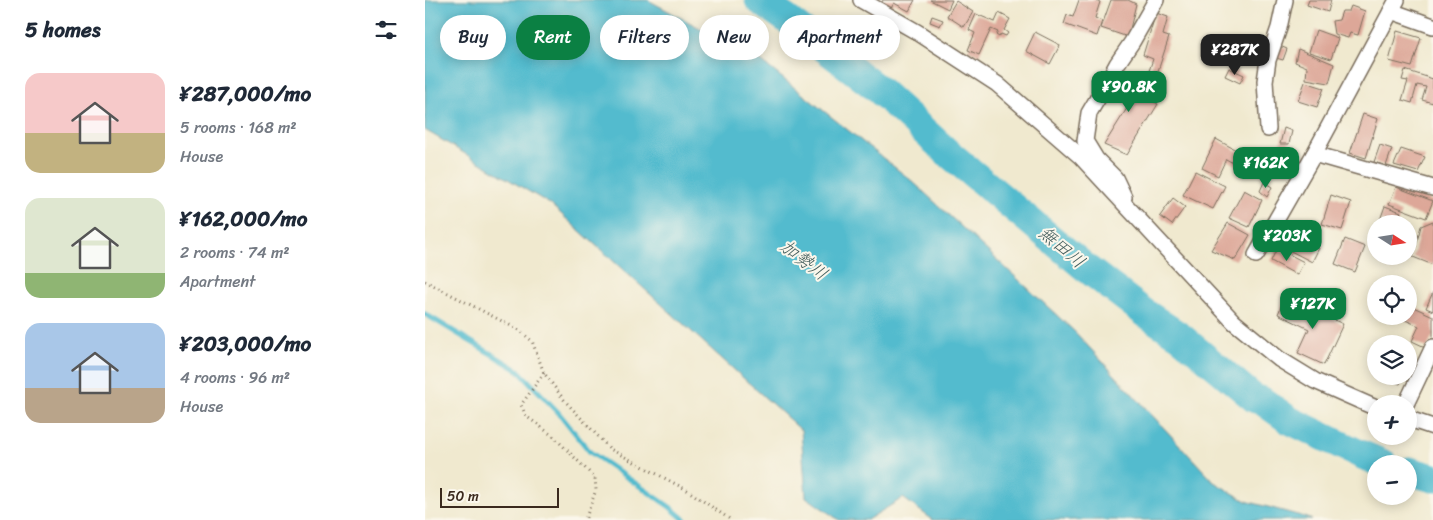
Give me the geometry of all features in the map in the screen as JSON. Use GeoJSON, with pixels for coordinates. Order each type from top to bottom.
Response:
{"type":"FeatureCollection","features":[{"type":"Feature","properties":{"kind":"street"},"geometry":{"type":"LineString","coordinates":[[861,0],[917,32],[997,84],[1080,156],[1234,322],[1279,358],[1315,381],[1367,404]]}},
{"type":"Feature","properties":{"kind":"street"},"geometry":{"type":"LineString","coordinates":[[1128,208],[1115,178],[1096,159],[1085,141],[1089,113],[1156,0]]}},
{"type":"Feature","properties":{"kind":"street"},"geometry":{"type":"LineString","coordinates":[[1268,129],[1265,81],[1268,60],[1279,28],[1285,0]]}},
{"type":"Feature","properties":{"kind":"street"},"geometry":{"type":"LineString","coordinates":[[1256,255],[1394,6],[1433,26]]}},
{"type":"Feature","properties":{"kind":"street"},"geometry":{"type":"LineString","coordinates":[[1313,154],[1433,188]]}},
{"type":"Feature","properties":{"kind":"street"},"geometry":{"type":"LineString","coordinates":[[1410,395],[1433,347]]}},
{"type":"Feature","properties":{"kind":"street"},"geometry":{"type":"LineString","coordinates":[[1417,422],[1433,427]]}},
{"type":"Feature","properties":{"kind":"path"},"geometry":{"type":"LineString","coordinates":[[425,281],[519,330],[533,341],[544,373],[565,401],[609,449],[687,490],[731,520]]}},
{"type":"Feature","properties":{"kind":"path"},"geometry":{"type":"LineString","coordinates":[[544,373],[521,405],[526,416],[553,436],[595,478],[596,490],[585,520]]}},
{"type":"Feature","properties":{"kind":"water","name":"加勢川"},"geometry":{"type":"Polygon","coordinates":[[[425,0],[648,0],[676,15],[600,15],[600,60],[689,60],[689,22],[699,28],[699,60],[761,61],[912,181],[1075,332],[1214,482],[1246,501],[1312,520],[933,520],[903,498],[867,520],[839,520],[806,497],[801,430],[550,204],[425,130],[425,0]]]}},
{"type":"Feature","properties":{"kind":"building"},"geometry":{"type":"Polygon","coordinates":[[[883,0],[915,0],[909,11],[894,3],[889,12],[879,7],[883,0]]]}},
{"type":"Feature","properties":{"kind":"building"},"geometry":{"type":"Polygon","coordinates":[[[930,0],[952,0],[948,9],[930,0]]]}},
{"type":"Feature","properties":{"kind":"building"},"geometry":{"type":"Polygon","coordinates":[[[1079,0],[1096,0],[1100,2],[1095,18],[1102,21],[1097,36],[1064,24],[1067,15],[1073,17],[1079,0]]]}},
{"type":"Feature","properties":{"kind":"building"},"geometry":{"type":"Polygon","coordinates":[[[1111,0],[1128,0],[1136,4],[1128,37],[1101,28],[1111,0]]]}},
{"type":"Feature","properties":{"kind":"building"},"geometry":{"type":"Polygon","coordinates":[[[1309,0],[1331,0],[1328,12],[1307,5],[1309,0]]]}},
{"type":"Feature","properties":{"kind":"building"},"geometry":{"type":"Polygon","coordinates":[[[956,1],[973,12],[964,27],[947,16],[956,1]]]}},
{"type":"Feature","properties":{"kind":"building"},"geometry":{"type":"Polygon","coordinates":[[[1351,6],[1365,11],[1358,35],[1350,33],[1348,38],[1334,34],[1332,21],[1339,20],[1342,11],[1349,11],[1351,6]]]}},
{"type":"Feature","properties":{"kind":"building"},"geometry":{"type":"Polygon","coordinates":[[[999,13],[1010,19],[1004,30],[1008,33],[1006,36],[1001,34],[999,37],[996,35],[998,32],[991,29],[979,55],[968,50],[975,33],[969,30],[976,14],[995,22],[999,13]]]}},
{"type":"Feature","properties":{"kind":"building"},"geometry":{"type":"Polygon","coordinates":[[[1156,13],[1168,17],[1163,35],[1169,37],[1157,74],[1149,71],[1153,59],[1143,55],[1156,13]]]}},
{"type":"Feature","properties":{"kind":"building"},"geometry":{"type":"Polygon","coordinates":[[[932,16],[943,20],[940,26],[930,22],[932,16]]]}},
{"type":"Feature","properties":{"kind":"building"},"geometry":{"type":"Polygon","coordinates":[[[1316,30],[1338,38],[1331,59],[1309,52],[1316,30]]]}},
{"type":"Feature","properties":{"kind":"building"},"geometry":{"type":"Polygon","coordinates":[[[1397,31],[1421,38],[1412,67],[1389,61],[1397,31]]]}},
{"type":"Feature","properties":{"kind":"building"},"geometry":{"type":"Polygon","coordinates":[[[1035,32],[1060,45],[1050,64],[1026,51],[1035,32]]]}},
{"type":"Feature","properties":{"kind":"building"},"geometry":{"type":"Polygon","coordinates":[[[1280,46],[1287,49],[1283,60],[1276,58],[1280,46]]]}},
{"type":"Feature","properties":{"kind":"building"},"geometry":{"type":"Polygon","coordinates":[[[1298,49],[1334,64],[1329,83],[1306,79],[1307,67],[1295,62],[1298,49]]]}},
{"type":"Feature","properties":{"kind":"building"},"geometry":{"type":"Polygon","coordinates":[[[1229,68],[1244,75],[1240,83],[1225,76],[1229,68]]]}},
{"type":"Feature","properties":{"kind":"building"},"geometry":{"type":"Polygon","coordinates":[[[1405,70],[1433,79],[1433,103],[1422,100],[1426,87],[1417,85],[1412,103],[1402,100],[1408,81],[1402,80],[1405,70]]]}},
{"type":"Feature","properties":{"kind":"building"},"geometry":{"type":"Polygon","coordinates":[[[1119,72],[1142,87],[1139,94],[1158,104],[1127,155],[1104,145],[1129,105],[1118,98],[1114,101],[1104,95],[1119,72]]]}},
{"type":"Feature","properties":{"kind":"building"},"geometry":{"type":"Polygon","coordinates":[[[1305,82],[1324,88],[1317,107],[1298,101],[1305,82]]]}},
{"type":"Feature","properties":{"kind":"building"},"geometry":{"type":"Polygon","coordinates":[[[1363,114],[1378,119],[1366,158],[1350,153],[1363,114]]]}},
{"type":"Feature","properties":{"kind":"building"},"geometry":{"type":"Polygon","coordinates":[[[1284,128],[1292,131],[1289,144],[1280,144],[1284,128]]]}},
{"type":"Feature","properties":{"kind":"building"},"geometry":{"type":"Polygon","coordinates":[[[1216,139],[1245,155],[1240,167],[1226,159],[1218,176],[1202,168],[1216,139]]]}},
{"type":"Feature","properties":{"kind":"building"},"geometry":{"type":"Polygon","coordinates":[[[1380,145],[1392,149],[1386,166],[1374,162],[1380,145]]]}},
{"type":"Feature","properties":{"kind":"building"},"geometry":{"type":"Polygon","coordinates":[[[1401,149],[1425,157],[1418,172],[1394,165],[1401,149]]]}},
{"type":"Feature","properties":{"kind":"building"},"geometry":{"type":"Polygon","coordinates":[[[1195,171],[1225,186],[1213,209],[1183,195],[1195,171]]]}},
{"type":"Feature","properties":{"kind":"building"},"geometry":{"type":"Polygon","coordinates":[[[1264,182],[1272,187],[1267,197],[1260,191],[1264,182]]]}},
{"type":"Feature","properties":{"kind":"building"},"geometry":{"type":"Polygon","coordinates":[[[1396,187],[1433,201],[1426,218],[1389,204],[1396,187]]]}},
{"type":"Feature","properties":{"kind":"building"},"geometry":{"type":"Polygon","coordinates":[[[1244,190],[1262,200],[1249,227],[1229,218],[1244,190]]]}},
{"type":"Feature","properties":{"kind":"building"},"geometry":{"type":"Polygon","coordinates":[[[1331,195],[1351,202],[1342,230],[1322,224],[1331,195]]]}},
{"type":"Feature","properties":{"kind":"building"},"geometry":{"type":"Polygon","coordinates":[[[1173,198],[1185,207],[1172,225],[1160,216],[1173,198]]]}},
{"type":"Feature","properties":{"kind":"building"},"geometry":{"type":"Polygon","coordinates":[[[1385,206],[1401,212],[1400,215],[1382,215],[1385,206]]]}},
{"type":"Feature","properties":{"kind":"building"},"geometry":{"type":"Polygon","coordinates":[[[1294,221],[1311,230],[1305,241],[1319,248],[1312,262],[1281,246],[1294,221]]]}},
{"type":"Feature","properties":{"kind":"building"},"geometry":{"type":"Polygon","coordinates":[[[1433,221],[1433,265],[1417,259],[1417,242],[1421,226],[1433,221]]]}},
{"type":"Feature","properties":{"kind":"building"},"geometry":{"type":"Polygon","coordinates":[[[1228,223],[1250,235],[1235,260],[1211,250],[1228,223]]]}},
{"type":"Feature","properties":{"kind":"building"},"geometry":{"type":"Polygon","coordinates":[[[1345,239],[1365,247],[1355,272],[1335,264],[1345,239]]]}},
{"type":"Feature","properties":{"kind":"building"},"geometry":{"type":"Polygon","coordinates":[[[1277,248],[1304,262],[1297,275],[1271,261],[1277,248]]]}},
{"type":"Feature","properties":{"kind":"building"},"geometry":{"type":"Polygon","coordinates":[[[1433,292],[1433,311],[1426,308],[1433,292]]]}},
{"type":"Feature","properties":{"kind":"building"},"geometry":{"type":"Polygon","coordinates":[[[1285,297],[1343,324],[1324,365],[1298,353],[1309,329],[1278,314],[1285,297]]]}},
{"type":"Feature","properties":{"kind":"building"},"geometry":{"type":"Polygon","coordinates":[[[1417,309],[1433,316],[1433,336],[1427,348],[1417,343],[1417,335],[1415,335],[1419,326],[1417,325],[1417,309]]]}},
{"type":"Feature","properties":{"kind":"waterway","name":"無田川"},"geometry":{"type":"LineString","coordinates":[[759,0],[879,90],[947,152],[1086,268],[1145,313],[1181,337],[1255,399],[1261,400],[1289,420],[1367,457]]}},
{"type":"Feature","properties":{"kind":"waterway"},"geometry":{"type":"LineString","coordinates":[[425,314],[518,370],[558,412],[590,452],[670,507],[685,520]]}},
{"type":"Feature","properties":{"kind":"waterway","name":"無田川"},"geometry":{"type":"LineString","coordinates":[[1417,473],[1433,478]]}}]}
